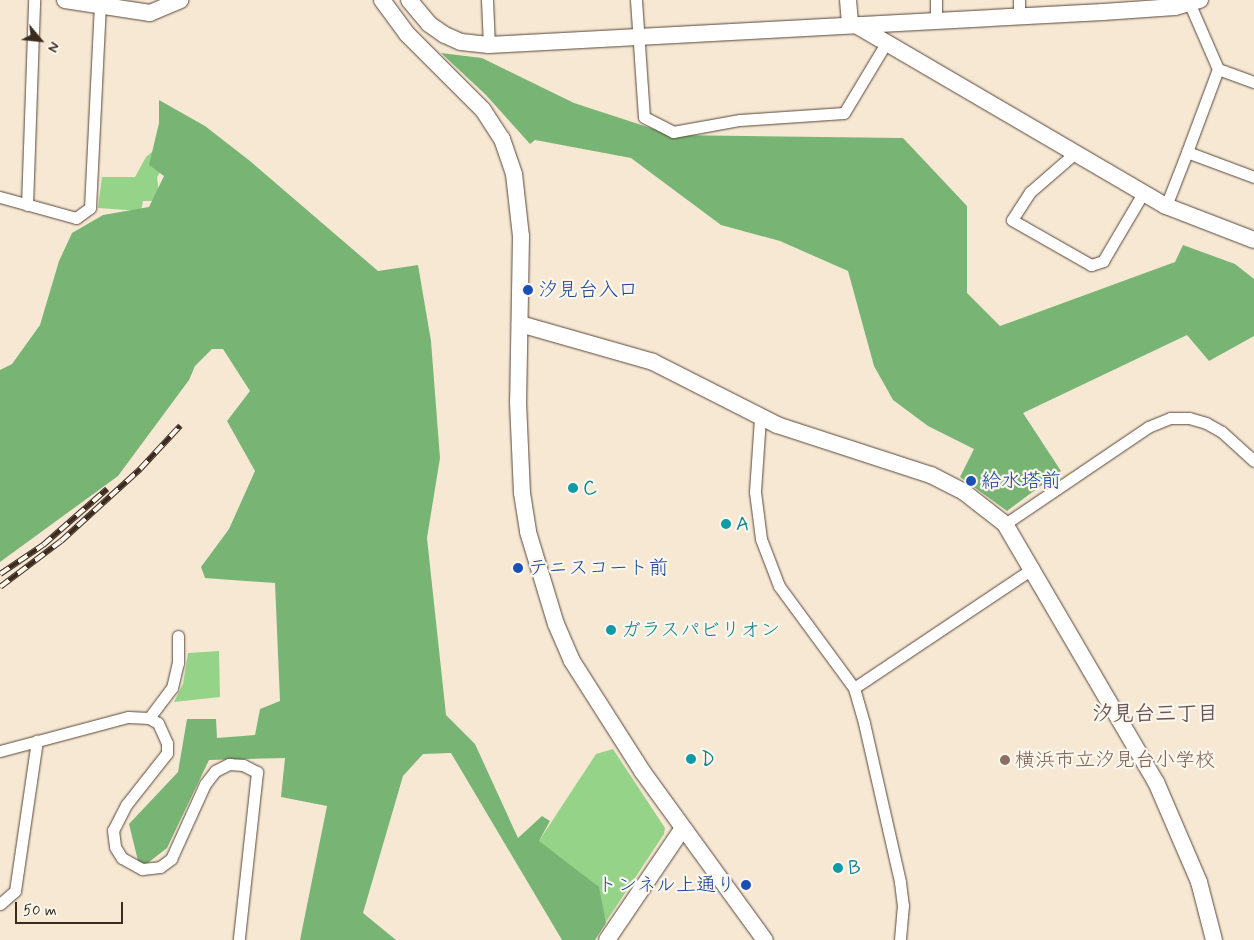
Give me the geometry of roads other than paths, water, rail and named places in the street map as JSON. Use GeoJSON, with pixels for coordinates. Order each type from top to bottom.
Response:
{"type":"FeatureCollection","features":[{"type":"Feature","properties":{"kind":"street"},"geometry":{"type":"LineString","coordinates":[[27,205],[34,0]]}},
{"type":"Feature","properties":{"kind":"street"},"geometry":{"type":"LineString","coordinates":[[65,0],[100,7],[150,13],[180,0]]}},
{"type":"Feature","properties":{"kind":"street"},"geometry":{"type":"LineString","coordinates":[[382,0],[406,34],[483,110],[502,140],[514,174],[520,213],[518,454],[528,532],[539,575],[572,660],[642,771],[765,940]]}},
{"type":"Feature","properties":{"kind":"street"},"geometry":{"type":"LineString","coordinates":[[409,0],[429,24],[445,35],[461,42],[489,45],[936,20],[1019,8],[1192,2],[1218,69],[1166,206]]}},
{"type":"Feature","properties":{"kind":"street"},"geometry":{"type":"LineString","coordinates":[[487,0],[489,45]]}},
{"type":"Feature","properties":{"kind":"street"},"geometry":{"type":"LineString","coordinates":[[636,0],[644,117],[673,132],[740,120],[844,113],[886,42]]}},
{"type":"Feature","properties":{"kind":"street"},"geometry":{"type":"LineString","coordinates":[[848,0],[853,25]]}},
{"type":"Feature","properties":{"kind":"street"},"geometry":{"type":"LineString","coordinates":[[936,0],[936,20]]}},
{"type":"Feature","properties":{"kind":"street"},"geometry":{"type":"LineString","coordinates":[[0,197],[76,218],[90,208],[100,7]]}},
{"type":"Feature","properties":{"kind":"street"},"geometry":{"type":"LineString","coordinates":[[853,25],[886,42],[1166,206],[1254,240]]}},
{"type":"Feature","properties":{"kind":"street"},"geometry":{"type":"LineString","coordinates":[[1218,69],[1254,82]]}},
{"type":"Feature","properties":{"kind":"street"},"geometry":{"type":"LineString","coordinates":[[1187,152],[1254,177]]}},
{"type":"Feature","properties":{"kind":"street"},"geometry":{"type":"LineString","coordinates":[[1075,153],[1030,192],[1012,220],[1091,265],[1103,261],[1143,193]]}},
{"type":"Feature","properties":{"kind":"street"},"geometry":{"type":"LineString","coordinates":[[520,324],[653,362],[760,418],[931,475],[964,492],[1005,524],[1033,568],[1156,782],[1193,867],[1214,940]]}},
{"type":"Feature","properties":{"kind":"street"},"geometry":{"type":"LineString","coordinates":[[760,418],[756,517],[769,564],[793,608],[825,646],[854,688],[864,723],[900,882],[903,905],[900,940]]}},
{"type":"Feature","properties":{"kind":"street"},"geometry":{"type":"LineString","coordinates":[[1005,524],[1148,427],[1170,418],[1189,418],[1206,423],[1222,432],[1254,461]]}},
{"type":"Feature","properties":{"kind":"street"},"geometry":{"type":"LineString","coordinates":[[854,688],[1033,568]]}},
{"type":"Feature","properties":{"kind":"street"},"geometry":{"type":"LineString","coordinates":[[149,718],[172,688],[178,664],[178,636]]}},
{"type":"Feature","properties":{"kind":"street"},"geometry":{"type":"LineString","coordinates":[[0,751],[128,717],[149,718],[162,729],[167,753],[116,819],[113,830],[115,847],[131,865],[142,869],[160,867],[171,859],[180,844],[205,784],[215,771],[229,764],[244,765],[257,772],[239,939]]}},
{"type":"Feature","properties":{"kind":"street"},"geometry":{"type":"LineString","coordinates":[[0,904],[15,891],[37,741]]}},
{"type":"Feature","properties":{"kind":"street"},"geometry":{"type":"LineString","coordinates":[[608,940],[683,828]]}},
{"type":"Feature","properties":{"kind":"railway"},"geometry":{"type":"LineString","coordinates":[[0,587],[61,541],[140,469],[180,426]]}},
{"type":"Feature","properties":{"kind":"railway"},"geometry":{"type":"LineString","coordinates":[[0,574],[43,545],[107,489]]}},
{"type":"Feature","properties":{"kind":"place","name":"汐見台入口"},"geometry":{"type":"Point","coordinates":[528,290]}},
{"type":"Feature","properties":{"kind":"place","name":"給水塔前"},"geometry":{"type":"Point","coordinates":[971,481]}},
{"type":"Feature","properties":{"kind":"place","name":"C"},"geometry":{"type":"Point","coordinates":[573,488]}},
{"type":"Feature","properties":{"kind":"place","name":"A"},"geometry":{"type":"Point","coordinates":[726,524]}},
{"type":"Feature","properties":{"kind":"place","name":"テニスコート前"},"geometry":{"type":"Point","coordinates":[518,568]}},
{"type":"Feature","properties":{"kind":"place","name":"ガラスパビリオン"},"geometry":{"type":"Point","coordinates":[611,630]}},
{"type":"Feature","properties":{"kind":"place","name":"D"},"geometry":{"type":"Point","coordinates":[691,759]}},
{"type":"Feature","properties":{"kind":"place","name":"横浜市立汐見台小学校"},"geometry":{"type":"Point","coordinates":[1005,760]}},
{"type":"Feature","properties":{"kind":"place","name":"B"},"geometry":{"type":"Point","coordinates":[838,868]}},
{"type":"Feature","properties":{"kind":"place","name":"トンネル上通り"},"geometry":{"type":"Point","coordinates":[746,885]}},
{"type":"Feature","properties":{"kind":"district","name":"汐見台三丁目"},"geometry":{"type":"Point","coordinates":[1155,714]}}]}
